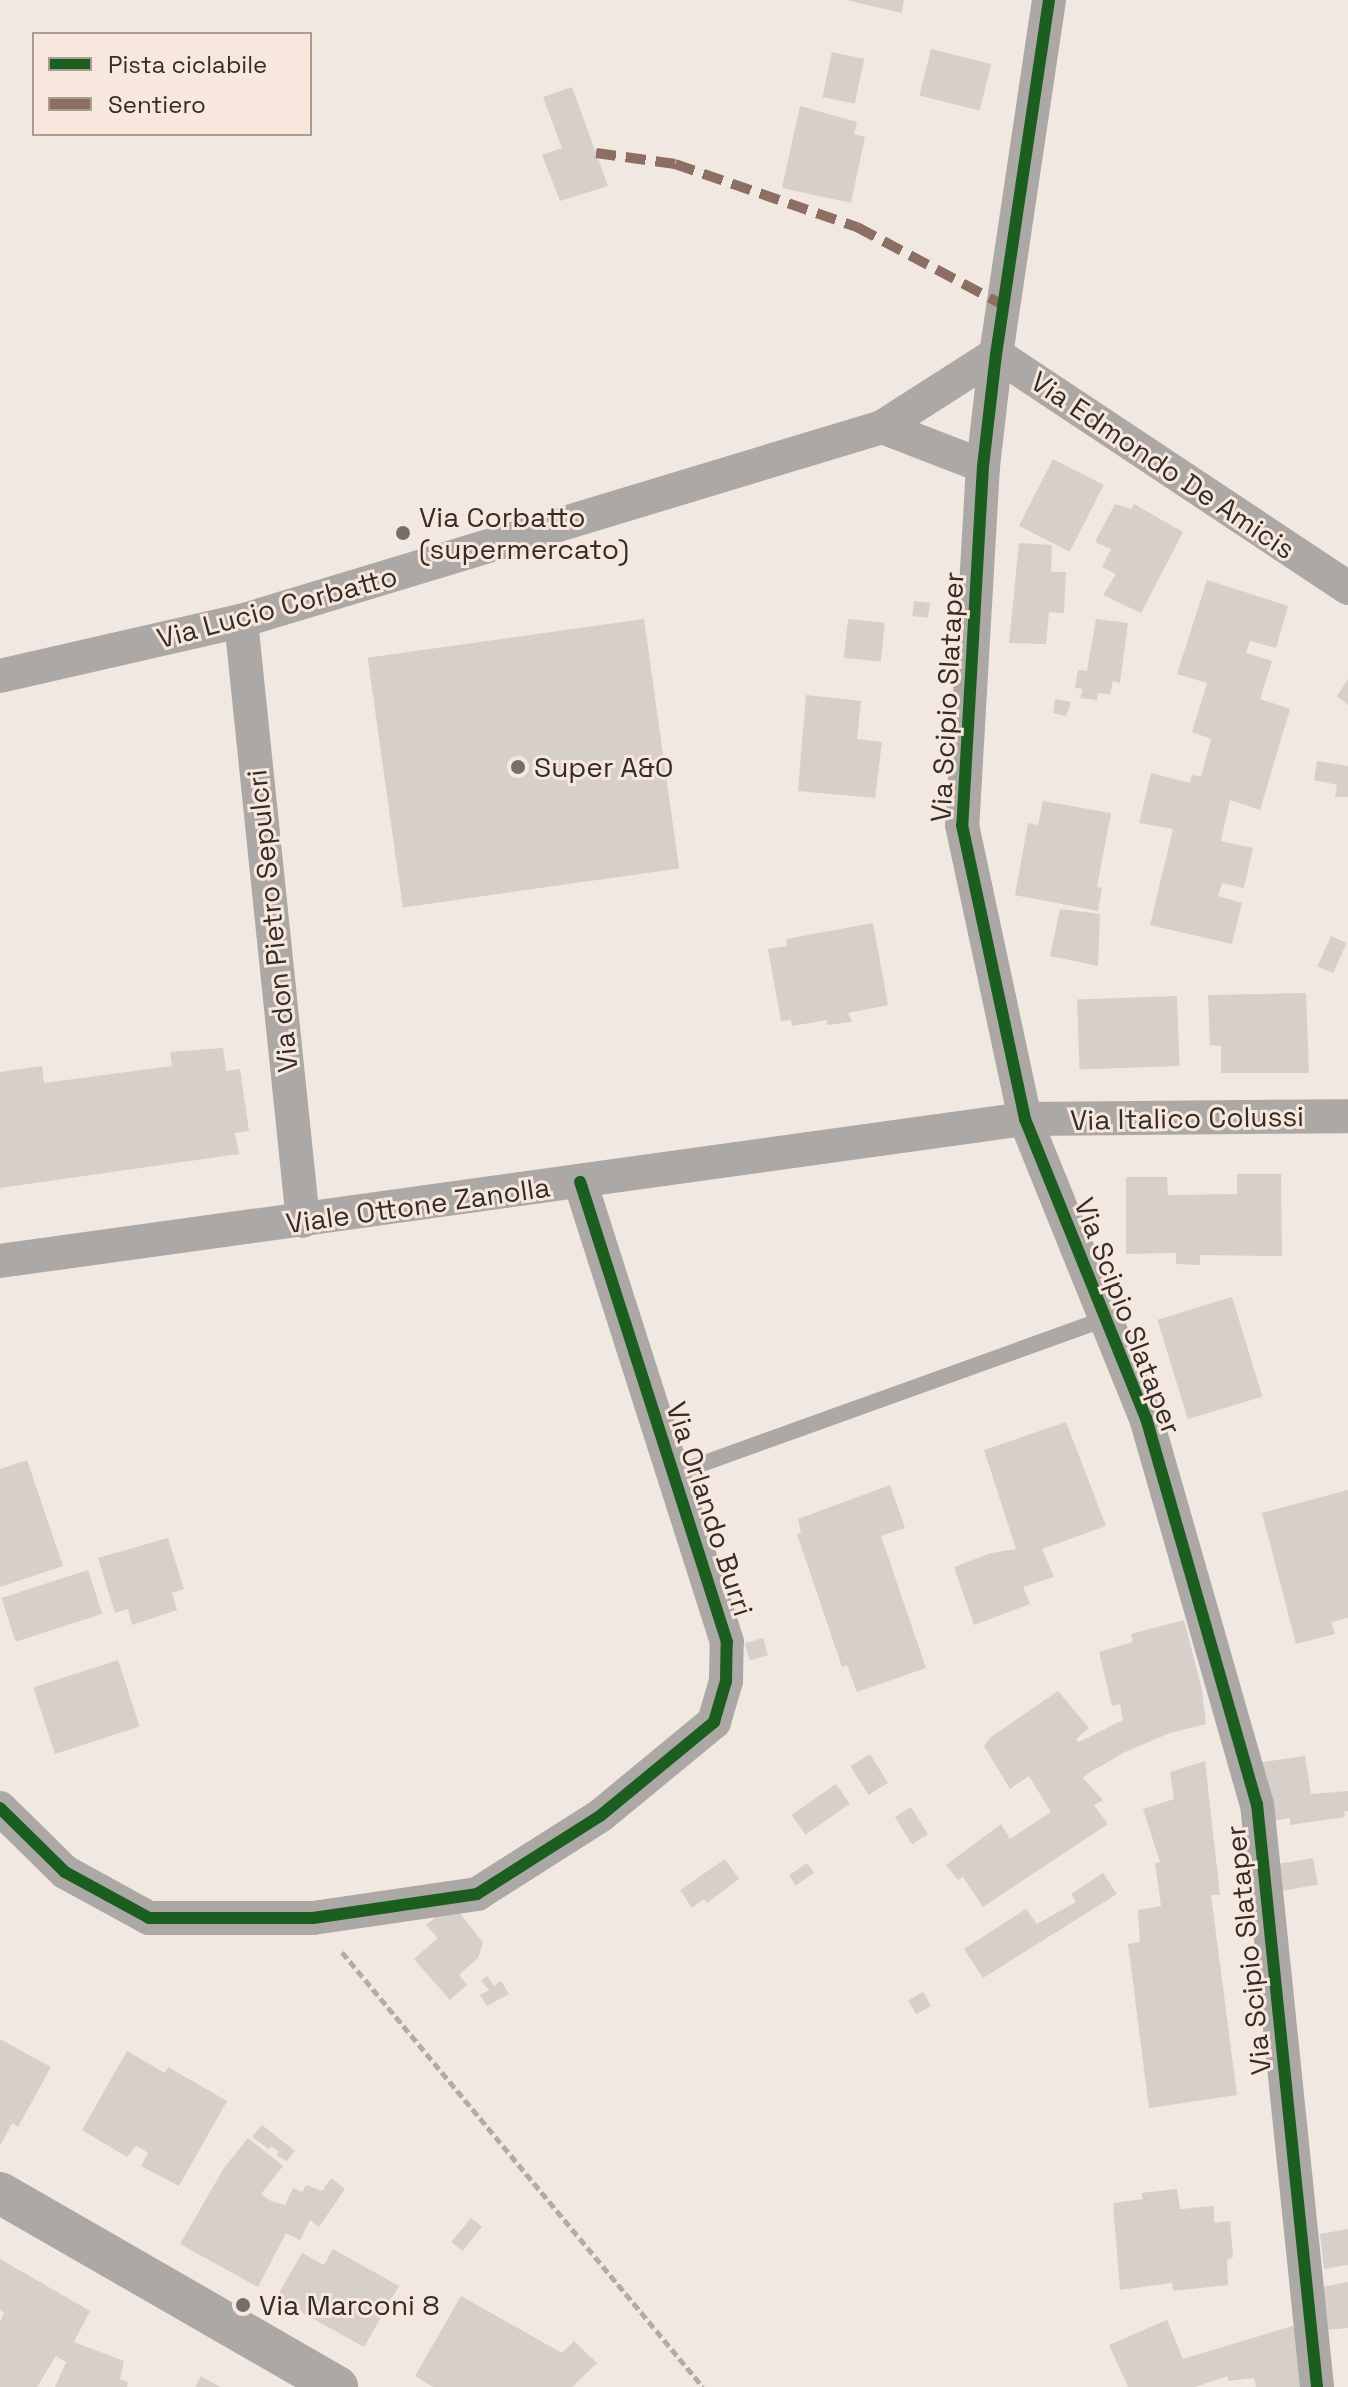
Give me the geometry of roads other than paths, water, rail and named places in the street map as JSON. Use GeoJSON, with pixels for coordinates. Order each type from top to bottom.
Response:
{"type":"FeatureCollection","features":[{"type":"Feature","properties":{"kind":"street"},"geometry":{"type":"LineString","coordinates":[[996,354],[1049,0]]}},
{"type":"Feature","properties":{"kind":"street","name":"Via Lucio Corbatto"},"geometry":{"type":"LineString","coordinates":[[0,676],[241,621],[882,427],[996,354]]}},
{"type":"Feature","properties":{"kind":"street","name":"Via Scipio Slataper"},"geometry":{"type":"LineString","coordinates":[[996,354],[983,466],[962,825],[1025,1119],[1146,1418],[1257,1804],[1317,2387]]}},
{"type":"Feature","properties":{"kind":"street","name":"Via Edmondo De Amicis"},"geometry":{"type":"LineString","coordinates":[[996,354],[1348,588]]}},
{"type":"Feature","properties":{"kind":"street"},"geometry":{"type":"LineString","coordinates":[[882,427],[983,466]]}},
{"type":"Feature","properties":{"kind":"street","name":"Via don Pietro Sepulcri"},"geometry":{"type":"LineString","coordinates":[[241,621],[303,1221]]}},
{"type":"Feature","properties":{"kind":"street","name":"Via Italico Colussi"},"geometry":{"type":"LineString","coordinates":[[1025,1119],[1348,1116]]}},
{"type":"Feature","properties":{"kind":"street","name":"Viale Ottone Zanolla"},"geometry":{"type":"LineString","coordinates":[[0,1261],[1025,1119]]}},
{"type":"Feature","properties":{"kind":"street","name":"Via Orlando Burri"},"geometry":{"type":"LineString","coordinates":[[0,1808],[65,1872],[149,1918],[313,1918],[477,1894],[600,1816],[714,1722],[726,1681],[727,1642],[580,1182]]}},
{"type":"Feature","properties":{"kind":"street"},"geometry":{"type":"LineString","coordinates":[[0,2193],[337,2387]]}},
{"type":"Feature","properties":{"kind":"lane"},"geometry":{"type":"LineString","coordinates":[[674,1474],[1105,1319]]}},
{"type":"Feature","properties":{"kind":"place","name":"Via Corbatto (supermercato)"},"geometry":{"type":"Point","coordinates":[403,533]}},
{"type":"Feature","properties":{"kind":"place","name":"Super A&O"},"geometry":{"type":"Point","coordinates":[518,767]}},
{"type":"Feature","properties":{"kind":"place","name":"Via Marconi 8"},"geometry":{"type":"Point","coordinates":[243,2305]}}]}
